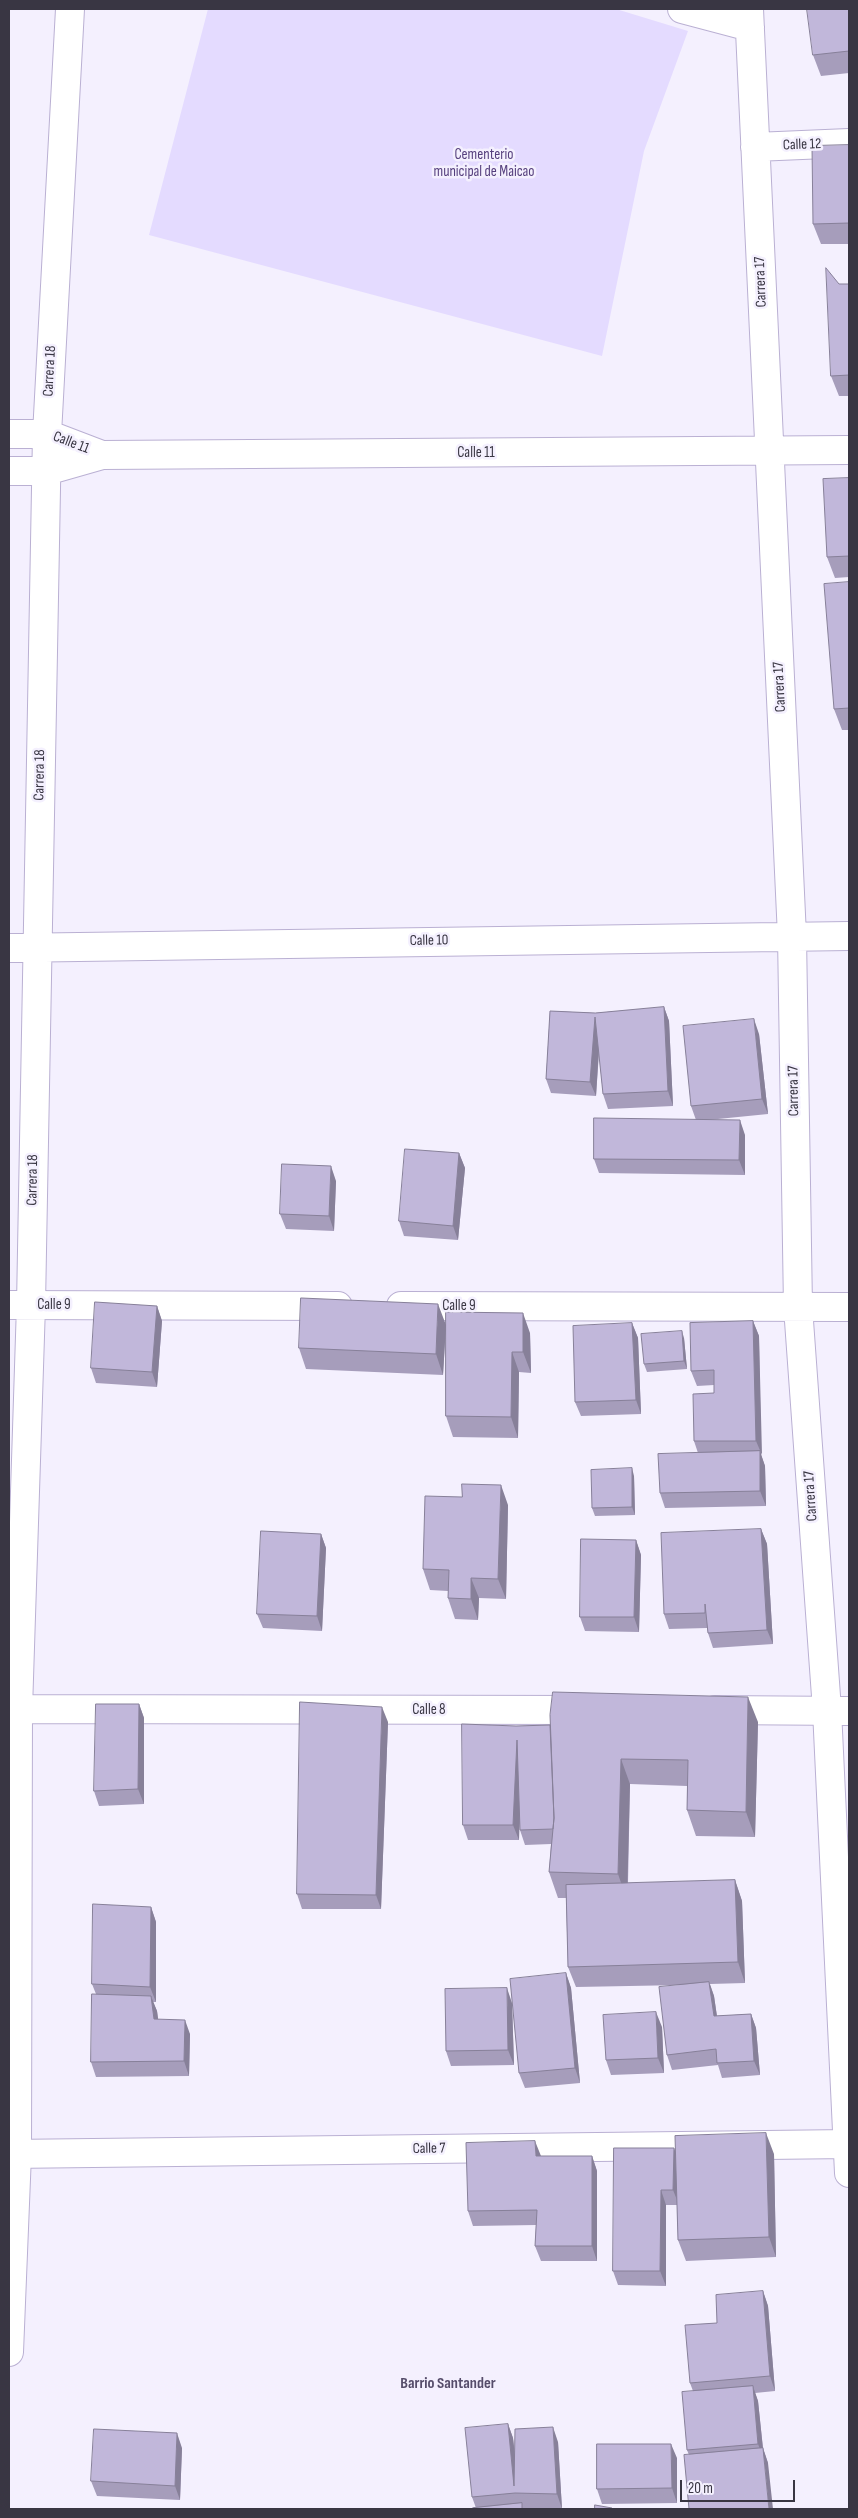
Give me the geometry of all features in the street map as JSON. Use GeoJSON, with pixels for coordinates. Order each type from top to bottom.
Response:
{"type":"FeatureCollection","features":[{"type":"Feature","properties":{"kind":"street","name":"Carrera 18"},"geometry":{"type":"LineString","coordinates":[[9,2352],[13,2154],[13,1709],[20,1305],[36,948],[47,434],[70,9]]}},
{"type":"Feature","properties":{"kind":"street"},"geometry":{"type":"LineString","coordinates":[[682,9],[749,18]]}},
{"type":"Feature","properties":{"kind":"street","name":"Carrera 17"},"geometry":{"type":"LineString","coordinates":[[749,18],[792,936],[798,1307],[838,1711],[849,2173]]}},
{"type":"Feature","properties":{"kind":"street","name":"Calle 12"},"geometry":{"type":"LineString","coordinates":[[756,147],[849,143]]}},
{"type":"Feature","properties":{"kind":"street","name":"Calle 11"},"geometry":{"type":"LineString","coordinates":[[9,434],[47,434],[102,455]]}},
{"type":"Feature","properties":{"kind":"street","name":"Calle 11"},"geometry":{"type":"LineString","coordinates":[[9,471],[46,471],[102,455],[849,450]]}},
{"type":"Feature","properties":{"kind":"street","name":"Calle 10"},"geometry":{"type":"LineString","coordinates":[[9,948],[849,936]]}},
{"type":"Feature","properties":{"kind":"street","name":"Calle 9"},"geometry":{"type":"LineString","coordinates":[[20,1305],[849,1307]]}},
{"type":"Feature","properties":{"kind":"street","name":"Calle 8"},"geometry":{"type":"LineString","coordinates":[[13,1709],[617,1710]]}},
{"type":"Feature","properties":{"kind":"street"},"geometry":{"type":"LineString","coordinates":[[687,1710],[838,1711]]}},
{"type":"Feature","properties":{"kind":"street","name":"Calle 7"},"geometry":{"type":"LineString","coordinates":[[13,2154],[849,2144]]}},
{"type":"Feature","properties":{"kind":"green space","name":"Cementerio municipal de Maicao"},"geometry":{"type":"Polygon","coordinates":[[[208,9],[616,9],[688,31],[644,151],[602,356],[149,235],[208,9]]]}},
{"type":"Feature","properties":{"kind":"building"},"geometry":{"type":"Polygon","coordinates":[[[807,9],[849,9],[849,51],[813,55],[807,9]]]}},
{"type":"Feature","properties":{"kind":"building"},"geometry":{"type":"Polygon","coordinates":[[[849,145],[849,223],[813,224],[812,146],[849,145]]]}},
{"type":"Feature","properties":{"kind":"building"},"geometry":{"type":"Polygon","coordinates":[[[826,268],[839,284],[849,284],[849,375],[831,376],[826,268]]]}},
{"type":"Feature","properties":{"kind":"building"},"geometry":{"type":"Polygon","coordinates":[[[849,478],[849,556],[827,557],[823,479],[849,478]]]}},
{"type":"Feature","properties":{"kind":"building"},"geometry":{"type":"Polygon","coordinates":[[[849,582],[849,708],[834,709],[824,584],[849,582]]]}},
{"type":"Feature","properties":{"kind":"building"},"geometry":{"type":"Polygon","coordinates":[[[664,1007],[668,1091],[603,1094],[595,1017],[590,1082],[546,1079],[550,1011],[595,1013],[664,1007]]]}},
{"type":"Feature","properties":{"kind":"building"},"geometry":{"type":"Polygon","coordinates":[[[754,1019],[762,1099],[691,1106],[683,1026],[754,1019]]]}},
{"type":"Feature","properties":{"kind":"building"},"geometry":{"type":"Polygon","coordinates":[[[594,1118],[740,1120],[739,1160],[594,1159],[594,1118]]]}},
{"type":"Feature","properties":{"kind":"building"},"geometry":{"type":"Polygon","coordinates":[[[405,1149],[459,1153],[453,1226],[399,1221],[405,1149]]]}},
{"type":"Feature","properties":{"kind":"building"},"geometry":{"type":"Polygon","coordinates":[[[282,1164],[331,1166],[329,1216],[280,1214],[282,1164]]]}},
{"type":"Feature","properties":{"kind":"building"},"geometry":{"type":"Polygon","coordinates":[[[301,1298],[438,1304],[436,1354],[299,1348],[301,1298]]]}},
{"type":"Feature","properties":{"kind":"building"},"geometry":{"type":"Polygon","coordinates":[[[95,1302],[157,1306],[152,1372],[91,1368],[95,1302]]]}},
{"type":"Feature","properties":{"kind":"building"},"geometry":{"type":"Polygon","coordinates":[[[446,1312],[523,1313],[523,1352],[512,1352],[511,1417],[446,1416],[446,1312]]]}},
{"type":"Feature","properties":{"kind":"building"},"geometry":{"type":"Polygon","coordinates":[[[753,1321],[756,1441],[694,1441],[693,1394],[714,1393],[714,1370],[691,1371],[690,1323],[753,1321]]]}},
{"type":"Feature","properties":{"kind":"building"},"geometry":{"type":"Polygon","coordinates":[[[632,1323],[636,1400],[575,1402],[573,1326],[632,1323]]]}},
{"type":"Feature","properties":{"kind":"building"},"geometry":{"type":"Polygon","coordinates":[[[682,1331],[684,1361],[644,1364],[641,1334],[682,1331]]]}},
{"type":"Feature","properties":{"kind":"building"},"geometry":{"type":"Polygon","coordinates":[[[760,1451],[760,1491],[660,1493],[658,1454],[760,1451]]]}},
{"type":"Feature","properties":{"kind":"building"},"geometry":{"type":"Polygon","coordinates":[[[632,1468],[632,1507],[592,1508],[591,1470],[632,1468]]]}},
{"type":"Feature","properties":{"kind":"building"},"geometry":{"type":"Polygon","coordinates":[[[462,1484],[501,1485],[498,1579],[471,1578],[471,1599],[448,1598],[449,1570],[423,1569],[425,1496],[462,1497],[462,1484]]]}},
{"type":"Feature","properties":{"kind":"building"},"geometry":{"type":"Polygon","coordinates":[[[761,1529],[767,1630],[708,1633],[705,1604],[705,1613],[664,1614],[661,1533],[761,1529]]]}},
{"type":"Feature","properties":{"kind":"building"},"geometry":{"type":"Polygon","coordinates":[[[261,1531],[321,1534],[317,1616],[257,1614],[261,1531]]]}},
{"type":"Feature","properties":{"kind":"building"},"geometry":{"type":"Polygon","coordinates":[[[581,1539],[636,1540],[634,1617],[580,1617],[581,1539]]]}},
{"type":"Feature","properties":{"kind":"building"},"geometry":{"type":"Polygon","coordinates":[[[553,1692],[748,1697],[746,1812],[687,1810],[688,1760],[621,1759],[618,1874],[549,1872],[554,1818],[550,1715],[553,1692]]]}},
{"type":"Feature","properties":{"kind":"building"},"geometry":{"type":"Polygon","coordinates":[[[300,1702],[382,1707],[376,1895],[297,1894],[300,1702]]]}},
{"type":"Feature","properties":{"kind":"building"},"geometry":{"type":"Polygon","coordinates":[[[96,1704],[139,1704],[138,1789],[94,1791],[96,1704]]]}},
{"type":"Feature","properties":{"kind":"building"},"geometry":{"type":"Polygon","coordinates":[[[462,1724],[550,1725],[553,1829],[520,1830],[517,1740],[513,1825],[463,1825],[462,1724]]]}},
{"type":"Feature","properties":{"kind":"building"},"geometry":{"type":"Polygon","coordinates":[[[735,1880],[738,1962],[568,1967],[566,1885],[735,1880]]]}},
{"type":"Feature","properties":{"kind":"building"},"geometry":{"type":"Polygon","coordinates":[[[93,1904],[151,1907],[150,1987],[92,1984],[93,1904]]]}},
{"type":"Feature","properties":{"kind":"building"},"geometry":{"type":"Polygon","coordinates":[[[566,1973],[575,2068],[519,2073],[510,1979],[566,1973]]]}},
{"type":"Feature","properties":{"kind":"building"},"geometry":{"type":"Polygon","coordinates":[[[709,1982],[714,2016],[751,2014],[754,2061],[717,2063],[716,2049],[667,2055],[659,1987],[709,1982]]]}},
{"type":"Feature","properties":{"kind":"building"},"geometry":{"type":"Polygon","coordinates":[[[507,1988],[508,2050],[446,2051],[445,1989],[507,1988]]]}},
{"type":"Feature","properties":{"kind":"building"},"geometry":{"type":"Polygon","coordinates":[[[92,1994],[151,1996],[154,2019],[185,2020],[184,2061],[91,2062],[92,1994]]]}},
{"type":"Feature","properties":{"kind":"building"},"geometry":{"type":"Polygon","coordinates":[[[656,2012],[658,2058],[606,2060],[603,2015],[656,2012]]]}},
{"type":"Feature","properties":{"kind":"building"},"geometry":{"type":"Polygon","coordinates":[[[766,2133],[769,2237],[678,2240],[675,2136],[766,2133]]]}},
{"type":"Feature","properties":{"kind":"building"},"geometry":{"type":"Polygon","coordinates":[[[535,2141],[536,2156],[592,2156],[592,2246],[535,2246],[537,2210],[468,2211],[466,2143],[535,2141]]]}},
{"type":"Feature","properties":{"kind":"building"},"geometry":{"type":"Polygon","coordinates":[[[614,2148],[674,2148],[673,2190],[661,2190],[660,2271],[613,2271],[614,2148]]]}},
{"type":"Feature","properties":{"kind":"building"},"geometry":{"type":"Polygon","coordinates":[[[763,2291],[770,2376],[690,2383],[685,2325],[717,2323],[716,2295],[763,2291]]]}},
{"type":"Feature","properties":{"kind":"building"},"geometry":{"type":"Polygon","coordinates":[[[753,2386],[758,2444],[687,2450],[682,2392],[753,2386]]]}},
{"type":"Feature","properties":{"kind":"building"},"geometry":{"type":"Polygon","coordinates":[[[508,2424],[514,2486],[515,2429],[553,2427],[557,2494],[515,2493],[472,2497],[465,2428],[508,2424]]]}},
{"type":"Feature","properties":{"kind":"building"},"geometry":{"type":"Polygon","coordinates":[[[94,2429],[177,2433],[175,2486],[91,2481],[94,2429]]]}},
{"type":"Feature","properties":{"kind":"building"},"geometry":{"type":"Polygon","coordinates":[[[597,2444],[671,2444],[672,2488],[597,2489],[597,2444]]]}},
{"type":"Feature","properties":{"kind":"building"},"geometry":{"type":"Polygon","coordinates":[[[763,2448],[769,2509],[689,2509],[684,2455],[763,2448]]]}},
{"type":"Feature","properties":{"kind":"building"},"geometry":{"type":"Polygon","coordinates":[[[522,2503],[522,2509],[473,2508],[522,2503]]]}},
{"type":"Feature","properties":{"kind":"building"},"geometry":{"type":"Polygon","coordinates":[[[595,2505],[612,2508],[612,2509],[595,2509],[595,2505]]]}},
{"type":"Feature","properties":{"kind":"district","name":"Barrio Santander"},"geometry":{"type":"Point","coordinates":[448,2384]}}]}
